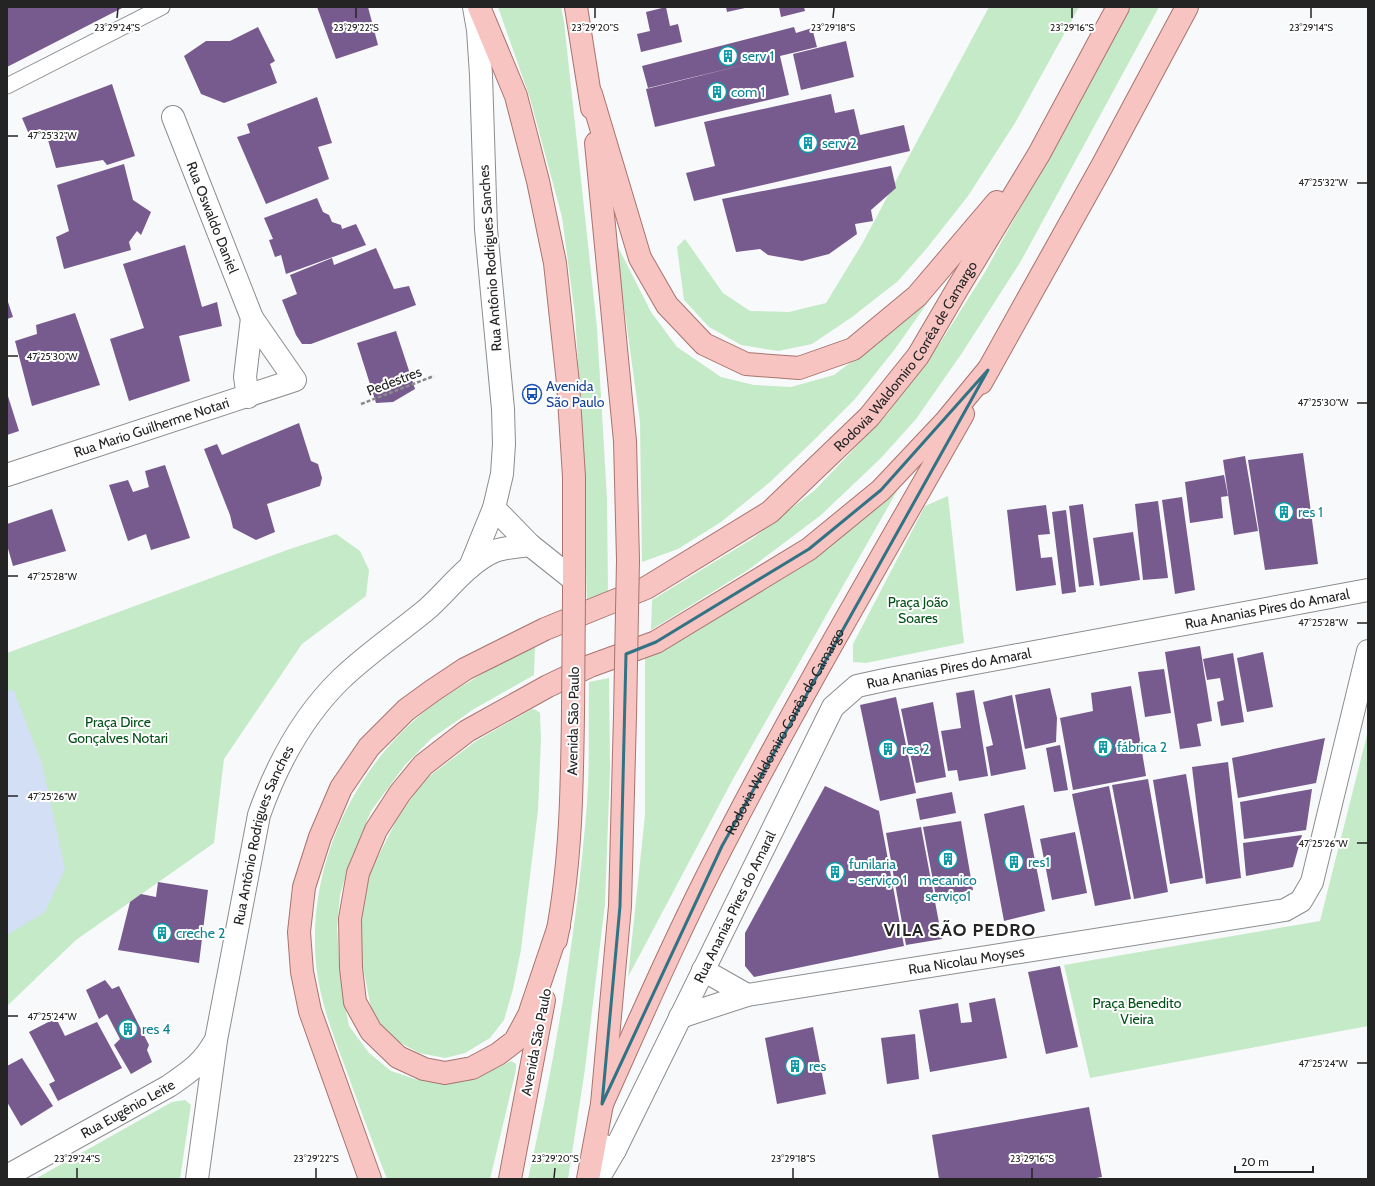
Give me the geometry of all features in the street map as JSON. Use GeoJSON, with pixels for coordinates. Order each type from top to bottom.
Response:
{"type":"FeatureCollection","features":[{"type":"Feature","properties":{"kind":"main road","name":"Avenida São Paulo"},"geometry":{"type":"LineString","coordinates":[[479,7],[516,96],[538,181],[555,263],[568,383],[574,477],[574,713],[571,822],[566,884],[510,1179]]}},
{"type":"Feature","properties":{"kind":"main road"},"geometry":{"type":"LineString","coordinates":[[576,7],[591,94],[625,441],[628,560],[620,906],[602,1104],[588,1179]]}},
{"type":"Feature","properties":{"kind":"main road","name":"Rodovia Waldomiro Corrêa de Camargo"},"geometry":{"type":"LineString","coordinates":[[370,1179],[310,1011],[302,972],[299,932],[304,887],[320,837],[341,788],[369,747],[406,710],[465,669],[545,629],[646,588],[770,512],[869,417],[918,356],[1039,154],[1118,7]]}},
{"type":"Feature","properties":{"kind":"main road","name":"Rodovia Waldomiro Corrêa de Camargo"},"geometry":{"type":"LineString","coordinates":[[602,1104],[674,945],[722,846],[768,761],[1102,166],[1187,7]]}},
{"type":"Feature","properties":{"kind":"main road"},"geometry":{"type":"LineString","coordinates":[[591,94],[640,258],[644,265],[667,305],[704,344],[746,364],[799,368],[852,349],[917,296],[1039,154]]}},
{"type":"Feature","properties":{"kind":"main road","name":"Rodovia Waldomiro Corrêa de Camargo"},"geometry":{"type":"LineString","coordinates":[[559,926],[529,1014],[515,1041],[498,1054],[472,1068],[445,1073],[424,1069],[398,1057],[371,1031],[356,1002],[351,968],[350,919],[358,874],[376,830],[400,793],[423,765],[467,731],[548,686],[590,666],[641,649],[656,642],[809,549],[881,490],[946,421],[988,370]]}},
{"type":"Feature","properties":{"kind":"street","name":"Rua Antônio Rodrigues Sanches"},"geometry":{"type":"LineString","coordinates":[[470,567],[494,508],[502,474],[504,444],[503,409],[486,229],[481,75],[478,30],[474,7]]}},
{"type":"Feature","properties":{"kind":"street","name":"Rua Oswaldo Daniel"},"geometry":{"type":"LineString","coordinates":[[173,117],[252,318],[295,380]]}},
{"type":"Feature","properties":{"kind":"street","name":"Rua Oswaldo Daniel"},"geometry":{"type":"LineString","coordinates":[[248,396],[245,377],[252,318]]}},
{"type":"Feature","properties":{"kind":"street","name":"Rua Mario Guilherme Notari"},"geometry":{"type":"LineString","coordinates":[[7,475],[295,380]]}},
{"type":"Feature","properties":{"kind":"street"},"geometry":{"type":"LineString","coordinates":[[494,508],[530,546],[574,587]]}},
{"type":"Feature","properties":{"kind":"street","name":"Rua Antônio Rodrigues Sanches"},"geometry":{"type":"LineString","coordinates":[[197,1179],[216,1040],[259,815],[269,786],[284,755],[316,705],[342,678],[443,596],[470,567],[495,551],[530,546]]}},
{"type":"Feature","properties":{"kind":"street","name":"Rua Ananias Pires do Amaral"},"geometry":{"type":"LineString","coordinates":[[598,1179],[615,1150],[833,707],[857,686],[1368,590]]}},
{"type":"Feature","properties":{"kind":"street","name":"Rua Nicolau Moyses"},"geometry":{"type":"LineString","coordinates":[[680,1017],[748,995],[1285,910],[1301,901],[1312,882],[1368,651]]}},
{"type":"Feature","properties":{"kind":"street"},"geometry":{"type":"LineString","coordinates":[[703,970],[748,995]]}},
{"type":"Feature","properties":{"kind":"street","name":"Rua Eugênio Leite"},"geometry":{"type":"LineString","coordinates":[[7,1176],[181,1078],[205,1059],[216,1040]]}},
{"type":"Feature","properties":{"kind":"street"},"geometry":{"type":"LineString","coordinates":[[596,1133],[598,1141],[603,1146],[615,1150]]}},
{"type":"Feature","properties":{"kind":"lane"},"geometry":{"type":"LineString","coordinates":[[7,86],[162,7]]}},
{"type":"Feature","properties":{"kind":"path","name":"Pedestres"},"geometry":{"type":"LineString","coordinates":[[361,404],[434,376]]}},
{"type":"Feature","properties":{"kind":"highlighted area"},"geometry":{"type":"Polygon","coordinates":[[[988,370],[722,846],[602,1104],[620,906],[626,654],[656,642],[809,549],[881,490],[988,370]]]}},
{"type":"Feature","properties":{"kind":"green space"},"geometry":{"type":"Polygon","coordinates":[[[498,7],[561,7],[564,22],[597,328],[607,499],[608,593],[587,604],[582,426],[575,315],[562,217],[530,98],[498,7]]]}},
{"type":"Feature","properties":{"kind":"green space"},"geometry":{"type":"Polygon","coordinates":[[[989,7],[1079,7],[1015,123],[968,196],[927,248],[898,281],[852,317],[812,344],[778,351],[741,345],[709,327],[684,300],[677,247],[685,239],[723,293],[750,311],[789,312],[826,303],[862,244],[989,7]]]}},
{"type":"Feature","properties":{"kind":"green space"},"geometry":{"type":"Polygon","coordinates":[[[1131,7],[1159,7],[1021,261],[962,353],[916,419],[881,458],[821,515],[748,570],[651,630],[652,600],[752,539],[815,490],[888,413],[942,340],[985,272],[1131,7]]]}},
{"type":"Feature","properties":{"kind":"green space"},"geometry":{"type":"Polygon","coordinates":[[[615,241],[651,312],[677,347],[721,377],[754,385],[791,387],[834,375],[884,337],[949,272],[895,349],[855,399],[770,482],[721,522],[678,549],[642,562],[640,422],[615,241]]]}},
{"type":"Feature","properties":{"kind":"green space"},"geometry":{"type":"Polygon","coordinates":[[[909,470],[733,779],[628,977],[645,815],[645,657],[909,470]]]}},
{"type":"Feature","properties":{"kind":"green space","name":"Praça João Soares"},"geometry":{"type":"Polygon","coordinates":[[[948,496],[964,643],[866,663],[853,662],[853,644],[925,506],[948,496]]]}},
{"type":"Feature","properties":{"kind":"green space","name":"Praça Dirce Gonçalves Notari"},"geometry":{"type":"Polygon","coordinates":[[[336,534],[360,551],[369,570],[366,596],[302,644],[224,759],[214,843],[76,940],[7,1006],[7,653],[290,549],[336,534]]]}},
{"type":"Feature","properties":{"kind":"green space"},"geometry":{"type":"Polygon","coordinates":[[[535,645],[534,675],[474,709],[432,738],[405,765],[371,811],[350,861],[340,895],[337,928],[341,984],[349,1026],[369,1053],[391,1071],[415,1079],[439,1083],[474,1079],[511,1061],[516,1064],[516,1070],[490,1179],[387,1179],[332,1030],[324,1007],[319,984],[315,934],[318,897],[327,860],[340,824],[357,790],[378,759],[404,731],[432,706],[457,689],[535,645]]]}},
{"type":"Feature","properties":{"kind":"green space"},"geometry":{"type":"Polygon","coordinates":[[[609,678],[610,769],[605,904],[585,1069],[568,1179],[528,1179],[548,1086],[578,898],[588,788],[589,682],[609,678]]]}},
{"type":"Feature","properties":{"kind":"green space"},"geometry":{"type":"Polygon","coordinates":[[[532,709],[540,713],[541,738],[538,810],[521,950],[513,989],[504,1020],[490,1038],[465,1053],[445,1058],[419,1053],[390,1037],[372,1014],[361,956],[362,917],[369,875],[396,821],[423,781],[476,741],[532,709]]]}},
{"type":"Feature","properties":{"kind":"green space","name":"Praça Benedito Vieira"},"geometry":{"type":"Polygon","coordinates":[[[1368,731],[1368,1026],[1090,1078],[1064,965],[1320,921],[1368,731]]]}},
{"type":"Feature","properties":{"kind":"green space"},"geometry":{"type":"Polygon","coordinates":[[[185,1100],[191,1105],[180,1179],[35,1179],[172,1102],[185,1100]]]}},
{"type":"Feature","properties":{"kind":"water"},"geometry":{"type":"Polygon","coordinates":[[[13,689],[42,764],[65,869],[45,912],[7,935],[7,692],[13,689]]]}},
{"type":"Feature","properties":{"kind":"building"},"geometry":{"type":"Polygon","coordinates":[[[7,7],[124,7],[7,67],[7,7]]]}},
{"type":"Feature","properties":{"kind":"building"},"geometry":{"type":"Polygon","coordinates":[[[317,7],[368,7],[378,45],[336,59],[317,7]]]}},
{"type":"Feature","properties":{"kind":"building"},"geometry":{"type":"Polygon","coordinates":[[[666,7],[670,26],[678,24],[682,42],[641,52],[637,34],[650,31],[646,12],[666,7]]]}},
{"type":"Feature","properties":{"kind":"building"},"geometry":{"type":"Polygon","coordinates":[[[726,7],[745,7],[745,8],[727,12],[726,7]]]}},
{"type":"Feature","properties":{"kind":"building"},"geometry":{"type":"Polygon","coordinates":[[[779,7],[804,7],[805,11],[781,17],[779,7]]]}},
{"type":"Feature","properties":{"kind":"building"},"geometry":{"type":"Polygon","coordinates":[[[258,27],[275,61],[270,64],[277,83],[224,103],[201,94],[184,56],[206,41],[230,41],[258,27]]]}},
{"type":"Feature","properties":{"kind":"building"},"geometry":{"type":"Polygon","coordinates":[[[794,27],[796,33],[812,28],[817,47],[780,56],[789,95],[655,127],[646,89],[752,63],[648,88],[642,66],[794,27]]]}},
{"type":"Feature","properties":{"kind":"building"},"geometry":{"type":"Polygon","coordinates":[[[846,41],[854,77],[801,90],[793,54],[846,41]]]}},
{"type":"Feature","properties":{"kind":"building"},"geometry":{"type":"Polygon","coordinates":[[[112,84],[135,156],[107,165],[103,160],[56,168],[46,133],[31,139],[22,118],[112,84]]]}},
{"type":"Feature","properties":{"kind":"building","name":"serv 2"},"geometry":{"type":"Polygon","coordinates":[[[831,94],[835,113],[854,109],[860,135],[904,125],[910,151],[694,201],[686,173],[715,166],[704,122],[831,94]]]}},
{"type":"Feature","properties":{"kind":"building"},"geometry":{"type":"Polygon","coordinates":[[[317,97],[332,143],[318,147],[329,179],[266,204],[237,137],[250,133],[247,124],[317,97]]]}},
{"type":"Feature","properties":{"kind":"building"},"geometry":{"type":"Polygon","coordinates":[[[124,164],[133,200],[151,212],[141,235],[137,231],[129,242],[131,250],[64,269],[56,237],[69,231],[57,185],[124,164]]]}},
{"type":"Feature","properties":{"kind":"building","name":"serv 2"},"geometry":{"type":"Polygon","coordinates":[[[891,166],[896,188],[871,210],[873,221],[855,224],[857,234],[829,254],[802,261],[768,255],[760,249],[736,252],[722,199],[891,166]]]}},
{"type":"Feature","properties":{"kind":"building"},"geometry":{"type":"Polygon","coordinates":[[[317,198],[323,212],[329,215],[332,222],[341,225],[342,229],[356,224],[366,245],[286,274],[281,255],[275,257],[269,240],[273,239],[264,218],[317,198]]]}},
{"type":"Feature","properties":{"kind":"building"},"geometry":{"type":"Polygon","coordinates":[[[185,245],[202,307],[217,302],[222,326],[179,336],[190,381],[129,401],[110,339],[144,328],[123,264],[185,245]]]}},
{"type":"Feature","properties":{"kind":"building"},"geometry":{"type":"Polygon","coordinates":[[[376,248],[394,289],[409,286],[416,305],[311,344],[302,344],[296,335],[282,300],[297,294],[290,275],[332,258],[334,265],[376,248]]]}},
{"type":"Feature","properties":{"kind":"building"},"geometry":{"type":"Polygon","coordinates":[[[7,299],[13,317],[7,319],[7,299]]]}},
{"type":"Feature","properties":{"kind":"building"},"geometry":{"type":"Polygon","coordinates":[[[75,313],[100,385],[32,406],[15,341],[37,334],[36,325],[75,313]]]}},
{"type":"Feature","properties":{"kind":"building"},"geometry":{"type":"Polygon","coordinates":[[[396,331],[415,389],[393,402],[376,403],[357,343],[396,331]]]}},
{"type":"Feature","properties":{"kind":"building"},"geometry":{"type":"Polygon","coordinates":[[[7,393],[19,431],[7,435],[7,393]]]}},
{"type":"Feature","properties":{"kind":"building"},"geometry":{"type":"Polygon","coordinates":[[[299,423],[311,461],[318,464],[322,478],[320,486],[267,504],[275,532],[256,540],[233,528],[230,515],[204,449],[217,444],[222,455],[299,423]]]}},
{"type":"Feature","properties":{"kind":"building","name":"res 1"},"geometry":{"type":"Polygon","coordinates":[[[1303,453],[1318,564],[1265,570],[1248,460],[1303,453]]]}},
{"type":"Feature","properties":{"kind":"building","name":"res 1"},"geometry":{"type":"Polygon","coordinates":[[[1245,456],[1258,531],[1234,535],[1223,460],[1245,456]]]}},
{"type":"Feature","properties":{"kind":"building"},"geometry":{"type":"Polygon","coordinates":[[[165,465],[190,538],[151,550],[146,534],[128,541],[109,485],[128,480],[133,492],[149,487],[145,471],[165,465]]]}},
{"type":"Feature","properties":{"kind":"building"},"geometry":{"type":"Polygon","coordinates":[[[1224,475],[1228,496],[1221,497],[1223,518],[1190,523],[1185,482],[1224,475]]]}},
{"type":"Feature","properties":{"kind":"building"},"geometry":{"type":"Polygon","coordinates":[[[1182,497],[1195,590],[1175,594],[1162,500],[1182,497]]]}},
{"type":"Feature","properties":{"kind":"building"},"geometry":{"type":"Polygon","coordinates":[[[1158,501],[1168,578],[1143,580],[1135,504],[1158,501]]]}},
{"type":"Feature","properties":{"kind":"building"},"geometry":{"type":"Polygon","coordinates":[[[1083,504],[1094,585],[1079,587],[1069,506],[1083,504]]]}},
{"type":"Feature","properties":{"kind":"building"},"geometry":{"type":"Polygon","coordinates":[[[1046,505],[1050,534],[1038,535],[1041,558],[1052,557],[1056,585],[1016,591],[1007,510],[1046,505]]]}},
{"type":"Feature","properties":{"kind":"building"},"geometry":{"type":"Polygon","coordinates":[[[52,509],[66,551],[13,566],[7,545],[7,524],[52,509]]]}},
{"type":"Feature","properties":{"kind":"building"},"geometry":{"type":"Polygon","coordinates":[[[1066,510],[1076,592],[1062,594],[1052,512],[1066,510]]]}},
{"type":"Feature","properties":{"kind":"building"},"geometry":{"type":"Polygon","coordinates":[[[1133,532],[1140,580],[1100,586],[1093,538],[1133,532]]]}},
{"type":"Feature","properties":{"kind":"building"},"geometry":{"type":"Polygon","coordinates":[[[1200,646],[1212,721],[1197,724],[1201,746],[1180,749],[1165,652],[1200,646]]]}},
{"type":"Feature","properties":{"kind":"building"},"geometry":{"type":"Polygon","coordinates":[[[1263,652],[1273,707],[1247,712],[1237,658],[1263,652]]]}},
{"type":"Feature","properties":{"kind":"building"},"geometry":{"type":"Polygon","coordinates":[[[1233,653],[1244,722],[1221,726],[1217,702],[1224,700],[1220,678],[1207,680],[1203,659],[1233,653]]]}},
{"type":"Feature","properties":{"kind":"building"},"geometry":{"type":"Polygon","coordinates":[[[1164,669],[1171,713],[1145,717],[1138,672],[1164,669]]]}},
{"type":"Feature","properties":{"kind":"building","name":"fábrica 2"},"geometry":{"type":"Polygon","coordinates":[[[1131,686],[1146,776],[1073,790],[1060,718],[1093,711],[1091,693],[1131,686]]]}},
{"type":"Feature","properties":{"kind":"building"},"geometry":{"type":"Polygon","coordinates":[[[1050,688],[1057,718],[1056,742],[1025,749],[1015,695],[1050,688]]]}},
{"type":"Feature","properties":{"kind":"building"},"geometry":{"type":"Polygon","coordinates":[[[974,690],[988,776],[959,781],[957,770],[948,771],[941,731],[961,728],[956,693],[974,690]]]}},
{"type":"Feature","properties":{"kind":"building"},"geometry":{"type":"Polygon","coordinates":[[[1012,695],[1026,769],[991,776],[986,747],[993,745],[983,702],[1012,695]]]}},
{"type":"Feature","properties":{"kind":"building","name":"res 2"},"geometry":{"type":"Polygon","coordinates":[[[896,697],[916,793],[880,801],[860,705],[896,697]]]}},
{"type":"Feature","properties":{"kind":"building"},"geometry":{"type":"Polygon","coordinates":[[[933,702],[946,777],[916,783],[901,709],[933,702]]]}},
{"type":"Feature","properties":{"kind":"building"},"geometry":{"type":"Polygon","coordinates":[[[1325,738],[1316,783],[1238,798],[1232,758],[1325,738]]]}},
{"type":"Feature","properties":{"kind":"building"},"geometry":{"type":"Polygon","coordinates":[[[1060,745],[1068,790],[1054,792],[1046,748],[1060,745]]]}},
{"type":"Feature","properties":{"kind":"building"},"geometry":{"type":"Polygon","coordinates":[[[1228,762],[1241,878],[1206,884],[1192,767],[1228,762]]]}},
{"type":"Feature","properties":{"kind":"building"},"geometry":{"type":"Polygon","coordinates":[[[1186,774],[1203,878],[1170,884],[1153,780],[1186,774]]]}},
{"type":"Feature","properties":{"kind":"building"},"geometry":{"type":"Polygon","coordinates":[[[1148,779],[1168,892],[1134,899],[1112,785],[1148,779]]]}},
{"type":"Feature","properties":{"kind":"building","name":"funilaria - serviço 1"},"geometry":{"type":"Polygon","coordinates":[[[825,786],[879,811],[904,946],[754,977],[745,966],[745,933],[825,786]]]}},
{"type":"Feature","properties":{"kind":"building","name":"res1"},"geometry":{"type":"Polygon","coordinates":[[[1109,786],[1131,899],[1095,906],[1072,794],[1109,786]]]}},
{"type":"Feature","properties":{"kind":"building"},"geometry":{"type":"Polygon","coordinates":[[[1312,789],[1306,830],[1244,839],[1240,802],[1312,789]]]}},
{"type":"Feature","properties":{"kind":"building"},"geometry":{"type":"Polygon","coordinates":[[[952,792],[956,813],[920,820],[916,799],[952,792]]]}},
{"type":"Feature","properties":{"kind":"building","name":"res1"},"geometry":{"type":"Polygon","coordinates":[[[1024,805],[1045,911],[1004,921],[984,814],[1024,805]]]}},
{"type":"Feature","properties":{"kind":"building","name":"mecanico serviço1"},"geometry":{"type":"Polygon","coordinates":[[[961,821],[973,890],[936,897],[923,827],[961,821]]]}},
{"type":"Feature","properties":{"kind":"building"},"geometry":{"type":"Polygon","coordinates":[[[921,827],[942,939],[906,945],[886,833],[921,827]]]}},
{"type":"Feature","properties":{"kind":"building","name":"res1"},"geometry":{"type":"Polygon","coordinates":[[[1075,832],[1087,893],[1052,900],[1040,839],[1075,832]]]}},
{"type":"Feature","properties":{"kind":"building"},"geometry":{"type":"Polygon","coordinates":[[[1302,835],[1293,867],[1246,876],[1243,843],[1302,835]]]}},
{"type":"Feature","properties":{"kind":"building","name":"creche 2"},"geometry":{"type":"Polygon","coordinates":[[[158,882],[208,890],[199,963],[118,950],[130,902],[141,894],[156,897],[158,882]]]}},
{"type":"Feature","properties":{"kind":"building"},"geometry":{"type":"Polygon","coordinates":[[[1060,966],[1078,1047],[1046,1054],[1028,972],[1060,966]]]}},
{"type":"Feature","properties":{"kind":"building","name":"res 4"},"geometry":{"type":"Polygon","coordinates":[[[105,980],[112,989],[119,986],[149,1045],[147,1050],[152,1062],[131,1074],[114,1045],[120,1039],[107,1014],[99,1019],[86,990],[105,980]]]}},
{"type":"Feature","properties":{"kind":"building"},"geometry":{"type":"Polygon","coordinates":[[[995,998],[1007,1058],[930,1072],[919,1010],[958,1003],[961,1023],[972,1022],[969,1003],[995,998]]]}},
{"type":"Feature","properties":{"kind":"building"},"geometry":{"type":"Polygon","coordinates":[[[56,1018],[65,1036],[97,1022],[122,1068],[58,1101],[49,1084],[55,1081],[29,1032],[56,1018]]]}},
{"type":"Feature","properties":{"kind":"building","name":"res"},"geometry":{"type":"Polygon","coordinates":[[[813,1027],[826,1094],[777,1104],[765,1038],[813,1027]]]}},
{"type":"Feature","properties":{"kind":"building"},"geometry":{"type":"Polygon","coordinates":[[[915,1034],[919,1079],[887,1084],[881,1038],[915,1034]]]}},
{"type":"Feature","properties":{"kind":"building"},"geometry":{"type":"Polygon","coordinates":[[[22,1058],[53,1106],[21,1126],[7,1102],[7,1066],[22,1058]]]}},
{"type":"Feature","properties":{"kind":"building"},"geometry":{"type":"Polygon","coordinates":[[[1089,1107],[1102,1177],[1091,1179],[939,1179],[932,1135],[1089,1107]]]}},
{"type":"Feature","properties":{"kind":"place","name":"serv 1"},"geometry":{"type":"Point","coordinates":[728,56]}},
{"type":"Feature","properties":{"kind":"place","name":"com 1"},"geometry":{"type":"Point","coordinates":[717,92]}},
{"type":"Feature","properties":{"kind":"place","name":"serv 2"},"geometry":{"type":"Point","coordinates":[808,143]}},
{"type":"Feature","properties":{"kind":"place","name":"Avenida São Paulo"},"geometry":{"type":"Point","coordinates":[532,394]}},
{"type":"Feature","properties":{"kind":"place","name":"res 1"},"geometry":{"type":"Point","coordinates":[1284,512]}},
{"type":"Feature","properties":{"kind":"place","name":"fábrica 2"},"geometry":{"type":"Point","coordinates":[1103,747]}},
{"type":"Feature","properties":{"kind":"place","name":"res 2"},"geometry":{"type":"Point","coordinates":[888,749]}},
{"type":"Feature","properties":{"kind":"place","name":"mecanico serviço1"},"geometry":{"type":"Point","coordinates":[948,859]}},
{"type":"Feature","properties":{"kind":"place","name":"res1"},"geometry":{"type":"Point","coordinates":[1014,862]}},
{"type":"Feature","properties":{"kind":"place","name":"funilaria - serviço 1"},"geometry":{"type":"Point","coordinates":[835,872]}},
{"type":"Feature","properties":{"kind":"place","name":"creche 2"},"geometry":{"type":"Point","coordinates":[162,933]}},
{"type":"Feature","properties":{"kind":"place","name":"res 4"},"geometry":{"type":"Point","coordinates":[128,1029]}},
{"type":"Feature","properties":{"kind":"place","name":"res"},"geometry":{"type":"Point","coordinates":[795,1066]}},
{"type":"Feature","properties":{"kind":"district","name":"VILA SÃO PEDRO"},"geometry":{"type":"Point","coordinates":[960,930]}}]}
